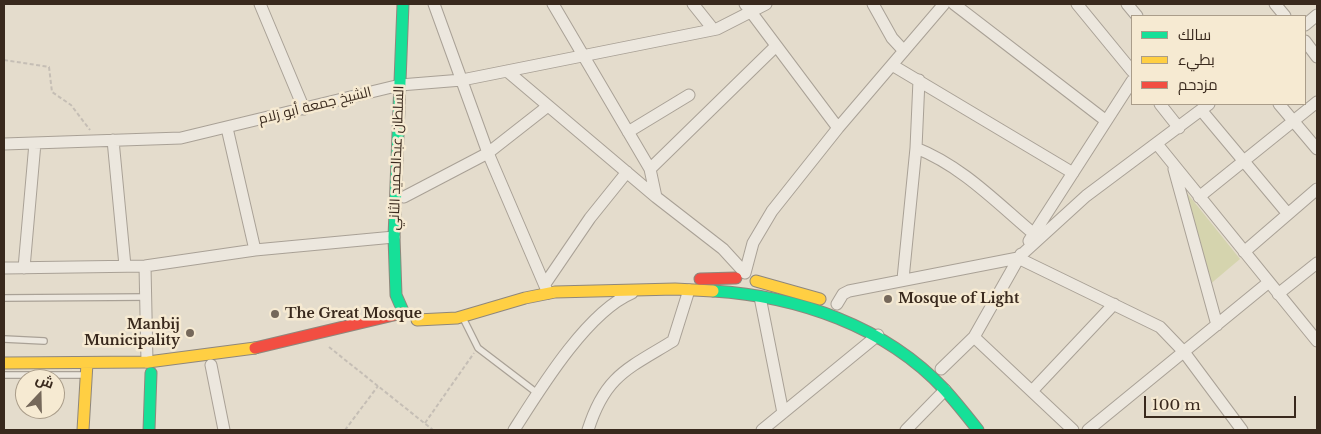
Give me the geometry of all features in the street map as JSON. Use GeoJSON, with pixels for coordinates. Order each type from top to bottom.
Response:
{"type":"FeatureCollection","features":[{"type":"Feature","properties":{"kind":"main road","name":"السلطان عبدالحميد الثاني"},"geometry":{"type":"LineString","coordinates":[[403,4],[394,237],[396,295],[409,314]]}},
{"type":"Feature","properties":{"kind":"main road"},"geometry":{"type":"LineString","coordinates":[[412,89],[413,69]]}},
{"type":"Feature","properties":{"kind":"main road"},"geometry":{"type":"LineString","coordinates":[[409,151],[404,197],[403,294],[409,314]]}},
{"type":"Feature","properties":{"kind":"main road"},"geometry":{"type":"LineString","coordinates":[[741,276],[735,289],[744,295]]}},
{"type":"Feature","properties":{"kind":"main road"},"geometry":{"type":"LineString","coordinates":[[4,363],[147,362],[202,357],[330,333],[409,314],[460,307],[510,291],[547,288],[752,276],[756,282],[837,304],[851,310]]}},
{"type":"Feature","properties":{"kind":"main road"},"geometry":{"type":"LineString","coordinates":[[744,295],[754,292],[756,282]]}},
{"type":"Feature","properties":{"kind":"main road"},"geometry":{"type":"LineString","coordinates":[[353,337],[409,314],[463,318],[547,288],[689,290],[760,297],[823,310],[878,336],[921,367],[945,390],[978,430]]}},
{"type":"Feature","properties":{"kind":"main road"},"geometry":{"type":"LineString","coordinates":[[863,317],[903,340],[944,372]]}},
{"type":"Feature","properties":{"kind":"main road"},"geometry":{"type":"LineString","coordinates":[[131,374],[211,365],[326,344]]}},
{"type":"Feature","properties":{"kind":"main road"},"geometry":{"type":"LineString","coordinates":[[83,430],[91,375],[87,363]]}},
{"type":"Feature","properties":{"kind":"main road"},"geometry":{"type":"LineString","coordinates":[[149,430],[152,373]]}},
{"type":"Feature","properties":{"kind":"street"},"geometry":{"type":"LineString","coordinates":[[260,4],[304,109]]}},
{"type":"Feature","properties":{"kind":"street"},"geometry":{"type":"LineString","coordinates":[[434,4],[488,153],[547,288]]}},
{"type":"Feature","properties":{"kind":"street"},"geometry":{"type":"LineString","coordinates":[[553,4],[650,169],[656,197]]}},
{"type":"Feature","properties":{"kind":"street"},"geometry":{"type":"LineString","coordinates":[[693,4],[714,29]]}},
{"type":"Feature","properties":{"kind":"street","name":"الشيخ جمعة أبو زلام"},"geometry":{"type":"LineString","coordinates":[[4,144],[181,138],[400,85],[412,89],[714,29],[747,8],[766,4]]}},
{"type":"Feature","properties":{"kind":"street"},"geometry":{"type":"LineString","coordinates":[[873,4],[892,38],[904,51]]}},
{"type":"Feature","properties":{"kind":"street"},"geometry":{"type":"LineString","coordinates":[[741,276],[753,243],[760,230],[838,128],[944,4]]}},
{"type":"Feature","properties":{"kind":"street"},"geometry":{"type":"LineString","coordinates":[[954,4],[1105,120]]}},
{"type":"Feature","properties":{"kind":"street"},"geometry":{"type":"LineString","coordinates":[[1078,4],[1131,70]]}},
{"type":"Feature","properties":{"kind":"street"},"geometry":{"type":"LineString","coordinates":[[1127,4],[1136,15]]}},
{"type":"Feature","properties":{"kind":"street"},"geometry":{"type":"LineString","coordinates":[[1275,4],[1284,15]]}},
{"type":"Feature","properties":{"kind":"street"},"geometry":{"type":"LineString","coordinates":[[747,8],[838,128]]}},
{"type":"Feature","properties":{"kind":"street"},"geometry":{"type":"LineString","coordinates":[[1306,24],[1317,15]]}},
{"type":"Feature","properties":{"kind":"street"},"geometry":{"type":"LineString","coordinates":[[1306,42],[1317,57]]}},
{"type":"Feature","properties":{"kind":"street"},"geometry":{"type":"LineString","coordinates":[[650,169],[776,46]]}},
{"type":"Feature","properties":{"kind":"street"},"geometry":{"type":"LineString","coordinates":[[892,65],[1073,172]]}},
{"type":"Feature","properties":{"kind":"street"},"geometry":{"type":"LineString","coordinates":[[506,71],[656,197],[723,249],[741,276]]}},
{"type":"Feature","properties":{"kind":"street"},"geometry":{"type":"LineString","coordinates":[[903,279],[916,148],[919,80]]}},
{"type":"Feature","properties":{"kind":"street"},"geometry":{"type":"LineString","coordinates":[[944,372],[974,336],[1018,258],[1105,120],[1131,82]]}},
{"type":"Feature","properties":{"kind":"street"},"geometry":{"type":"LineString","coordinates":[[628,132],[690,95]]}},
{"type":"Feature","properties":{"kind":"street"},"geometry":{"type":"LineString","coordinates":[[1199,197],[1317,102]]}},
{"type":"Feature","properties":{"kind":"street"},"geometry":{"type":"LineString","coordinates":[[1161,105],[1179,128]]}},
{"type":"Feature","properties":{"kind":"street"},"geometry":{"type":"LineString","coordinates":[[1280,105],[1317,149]]}},
{"type":"Feature","properties":{"kind":"street"},"geometry":{"type":"LineString","coordinates":[[404,197],[488,153],[548,106]]}},
{"type":"Feature","properties":{"kind":"street"},"geometry":{"type":"LineString","coordinates":[[837,304],[846,292],[903,279],[1018,258],[1086,196],[1206,106],[1244,161],[1288,214]]}},
{"type":"Feature","properties":{"kind":"street"},"geometry":{"type":"LineString","coordinates":[[227,128],[255,250]]}},
{"type":"Feature","properties":{"kind":"street"},"geometry":{"type":"LineString","coordinates":[[113,140],[125,266]]}},
{"type":"Feature","properties":{"kind":"street"},"geometry":{"type":"LineString","coordinates":[[24,268],[35,143]]}},
{"type":"Feature","properties":{"kind":"street"},"geometry":{"type":"LineString","coordinates":[[1157,144],[1317,341]]}},
{"type":"Feature","properties":{"kind":"street"},"geometry":{"type":"LineString","coordinates":[[916,148],[933,155],[960,172],[1034,234]]}},
{"type":"Feature","properties":{"kind":"street"},"geometry":{"type":"LineString","coordinates":[[1173,165],[1217,325]]}},
{"type":"Feature","properties":{"kind":"street"},"geometry":{"type":"LineString","coordinates":[[547,288],[590,218],[627,172]]}},
{"type":"Feature","properties":{"kind":"street"},"geometry":{"type":"LineString","coordinates":[[1244,252],[1288,214],[1315,195]]}},
{"type":"Feature","properties":{"kind":"street"},"geometry":{"type":"LineString","coordinates":[[4,268],[145,266],[255,250],[394,237]]}},
{"type":"Feature","properties":{"kind":"street"},"geometry":{"type":"LineString","coordinates":[[1018,258],[1154,322],[1184,352],[1242,430]]}},
{"type":"Feature","properties":{"kind":"street"},"geometry":{"type":"LineString","coordinates":[[1278,294],[1317,263]]}},
{"type":"Feature","properties":{"kind":"street"},"geometry":{"type":"LineString","coordinates":[[145,266],[147,362]]}},
{"type":"Feature","properties":{"kind":"street"},"geometry":{"type":"LineString","coordinates":[[1088,430],[1268,282]]}},
{"type":"Feature","properties":{"kind":"street"},"geometry":{"type":"LineString","coordinates":[[514,430],[537,393],[595,318],[622,298],[642,289]]}},
{"type":"Feature","properties":{"kind":"street"},"geometry":{"type":"LineString","coordinates":[[588,430],[594,411],[616,376],[673,341],[689,290]]}},
{"type":"Feature","properties":{"kind":"street"},"geometry":{"type":"LineString","coordinates":[[760,297],[783,413]]}},
{"type":"Feature","properties":{"kind":"street"},"geometry":{"type":"LineString","coordinates":[[1032,391],[1114,304]]}},
{"type":"Feature","properties":{"kind":"street"},"geometry":{"type":"LineString","coordinates":[[762,430],[878,336]]}},
{"type":"Feature","properties":{"kind":"street"},"geometry":{"type":"LineString","coordinates":[[974,336],[1073,430]]}},
{"type":"Feature","properties":{"kind":"street"},"geometry":{"type":"LineString","coordinates":[[211,365],[224,430]]}},
{"type":"Feature","properties":{"kind":"street"},"geometry":{"type":"LineString","coordinates":[[906,430],[945,390]]}},
{"type":"Feature","properties":{"kind":"lane"},"geometry":{"type":"LineString","coordinates":[[4,298],[146,297]]}},
{"type":"Feature","properties":{"kind":"lane"},"geometry":{"type":"LineString","coordinates":[[463,318],[478,348],[537,393]]}},
{"type":"Feature","properties":{"kind":"lane"},"geometry":{"type":"LineString","coordinates":[[4,339],[44,341]]}},
{"type":"Feature","properties":{"kind":"lane"},"geometry":{"type":"LineString","coordinates":[[4,375],[91,375]]}},
{"type":"Feature","properties":{"kind":"path"},"geometry":{"type":"LineString","coordinates":[[4,60],[50,68],[52,92],[71,105],[98,140]]}},
{"type":"Feature","properties":{"kind":"path"},"geometry":{"type":"LineString","coordinates":[[326,344],[433,430]]}},
{"type":"Feature","properties":{"kind":"path"},"geometry":{"type":"LineString","coordinates":[[425,423],[478,348]]}},
{"type":"Feature","properties":{"kind":"path"},"geometry":{"type":"LineString","coordinates":[[345,430],[378,386]]}},
{"type":"Feature","properties":{"kind":"green space"},"geometry":{"type":"Polygon","coordinates":[[[1187,193],[1240,259],[1208,286],[1187,193]]]}},
{"type":"Feature","properties":{"kind":"traffic: fast"},"geometry":{"type":"LineString","coordinates":[[403,4],[394,237],[396,295],[403,311]]}},
{"type":"Feature","properties":{"kind":"traffic: fast"},"geometry":{"type":"LineString","coordinates":[[713,291],[745,294],[807,308],[838,318],[867,332],[895,348],[921,367],[944,389],[978,430]]}},
{"type":"Feature","properties":{"kind":"traffic: fast"},"geometry":{"type":"LineString","coordinates":[[149,430],[151,373]]}},
{"type":"Feature","properties":{"kind":"traffic: slow"},"geometry":{"type":"LineString","coordinates":[[756,281],[820,299]]}},
{"type":"Feature","properties":{"kind":"traffic: slow"},"geometry":{"type":"LineString","coordinates":[[417,320],[457,318],[525,298],[555,292],[675,289],[713,291]]}},
{"type":"Feature","properties":{"kind":"traffic: slow"},"geometry":{"type":"LineString","coordinates":[[4,363],[148,362],[255,348]]}},
{"type":"Feature","properties":{"kind":"traffic: slow"},"geometry":{"type":"LineString","coordinates":[[83,430],[87,363]]}},
{"type":"Feature","properties":{"kind":"traffic: jam"},"geometry":{"type":"LineString","coordinates":[[700,279],[736,278]]}},
{"type":"Feature","properties":{"kind":"traffic: jam"},"geometry":{"type":"LineString","coordinates":[[255,348],[402,313]]}},
{"type":"Feature","properties":{"kind":"place","name":"Mosque of Light"},"geometry":{"type":"Point","coordinates":[888,299]}},
{"type":"Feature","properties":{"kind":"place","name":"The Great Mosque"},"geometry":{"type":"Point","coordinates":[275,314]}},
{"type":"Feature","properties":{"kind":"place","name":"Manbij Municipality"},"geometry":{"type":"Point","coordinates":[190,333]}}]}
